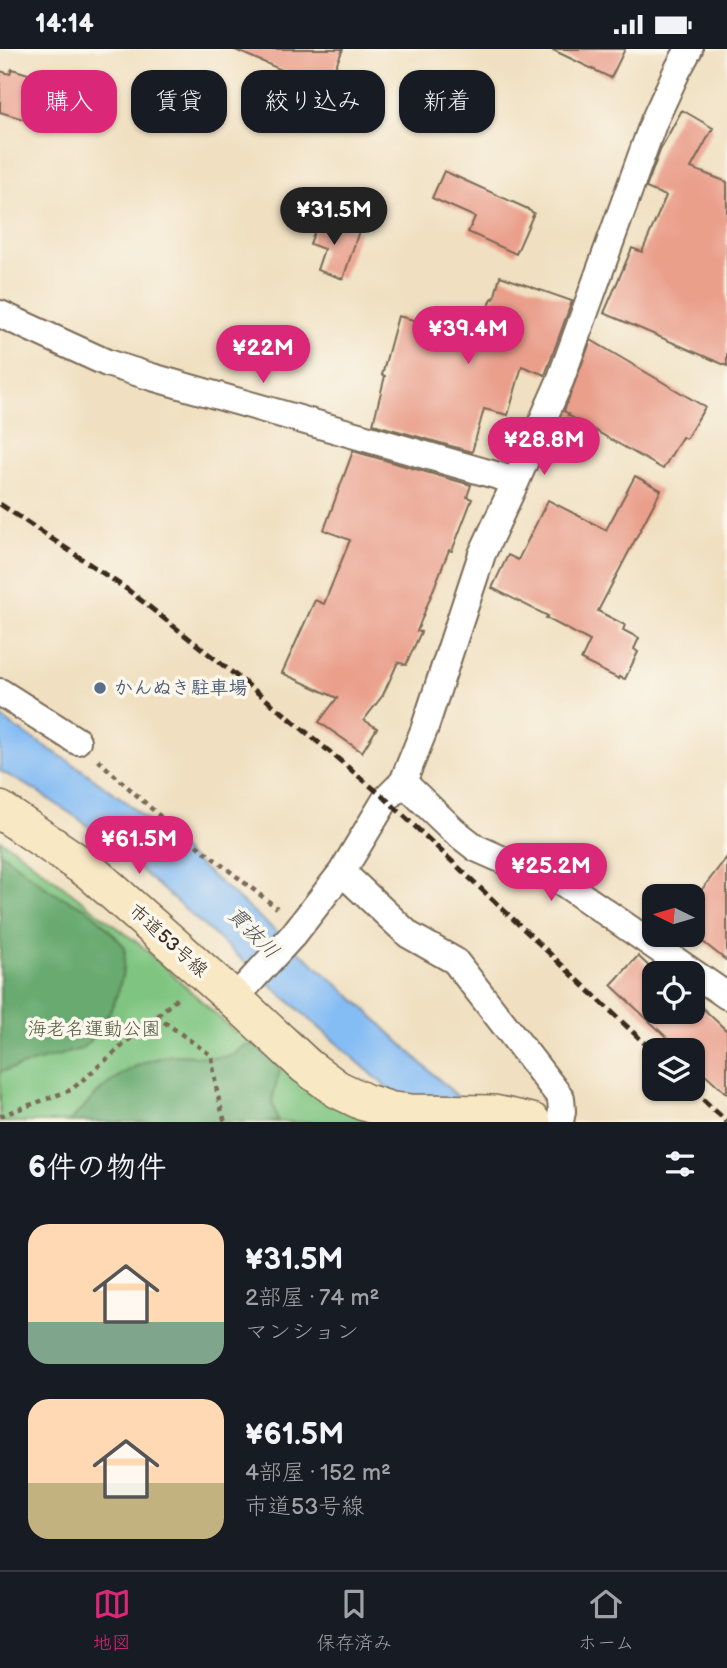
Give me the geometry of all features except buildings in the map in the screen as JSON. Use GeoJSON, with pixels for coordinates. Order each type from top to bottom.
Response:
{"type":"FeatureCollection","features":[{"type":"Feature","properties":{"kind":"street"},"geometry":{"type":"LineString","coordinates":[[242,990],[297,930],[342,872],[386,799],[403,782],[424,730],[482,554],[560,381],[654,121],[690,49]]}},
{"type":"Feature","properties":{"kind":"street"},"geometry":{"type":"LineString","coordinates":[[0,314],[107,363],[516,481]]}},
{"type":"Feature","properties":{"kind":"street"},"geometry":{"type":"LineString","coordinates":[[0,692],[77,741]]}},
{"type":"Feature","properties":{"kind":"street"},"geometry":{"type":"LineString","coordinates":[[403,782],[476,848],[519,867],[556,878],[727,996]]}},
{"type":"Feature","properties":{"kind":"street","name":"市道53号線"},"geometry":{"type":"LineString","coordinates":[[0,810],[91,872],[242,990],[306,1066],[337,1089],[392,1111],[494,1114],[524,1120]]}},
{"type":"Feature","properties":{"kind":"street"},"geometry":{"type":"LineString","coordinates":[[342,872],[409,935],[455,961],[561,1098],[560,1122]]}},
{"type":"Feature","properties":{"kind":"path"},"geometry":{"type":"LineString","coordinates":[[77,741],[163,819],[297,930]]}},
{"type":"Feature","properties":{"kind":"path"},"geometry":{"type":"LineString","coordinates":[[0,1116],[71,1090],[188,989]]}},
{"type":"Feature","properties":{"kind":"path"},"geometry":{"type":"LineString","coordinates":[[156,1016],[212,1056],[217,1099],[225,1122]]}},
{"type":"Feature","properties":{"kind":"green space","name":"海老名運動公園"},"geometry":{"type":"Polygon","coordinates":[[[0,840],[143,947],[236,1033],[264,1003],[396,1122],[0,1122],[0,840]]]}},
{"type":"Feature","properties":{"kind":"green space"},"geometry":{"type":"Polygon","coordinates":[[[0,852],[52,892],[87,909],[125,947],[122,975],[114,1003],[100,1028],[81,1049],[0,1072],[0,852]]]}},
{"type":"Feature","properties":{"kind":"green space"},"geometry":{"type":"Polygon","coordinates":[[[247,1045],[271,1051],[280,1070],[272,1101],[278,1122],[70,1122],[92,1098],[116,1078],[142,1063],[174,1055],[229,1056],[247,1045]]]}},
{"type":"Feature","properties":{"kind":"water","name":"貫抜川"},"geometry":{"type":"Polygon","coordinates":[[[0,716],[125,801],[360,1004],[486,1122],[431,1122],[392,1092],[79,819],[0,771],[0,716]]]}},
{"type":"Feature","properties":{"kind":"railway"},"geometry":{"type":"LineString","coordinates":[[0,504],[128,590],[282,712],[386,799],[642,1041]]}},
{"type":"Feature","properties":{"kind":"railway"},"geometry":{"type":"LineString","coordinates":[[705,1101],[727,1122]]}},
{"type":"Feature","properties":{"kind":"place","name":"かんぬき駐車場"},"geometry":{"type":"Point","coordinates":[100,688]}}]}
